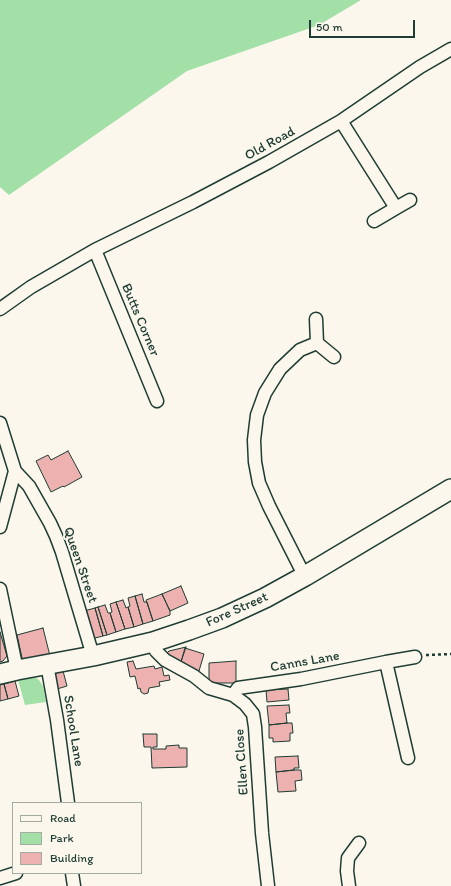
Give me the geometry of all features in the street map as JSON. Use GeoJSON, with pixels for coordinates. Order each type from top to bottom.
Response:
{"type":"FeatureCollection","features":[{"type":"Feature","properties":{"kind":"main road","name":"Fore Street"},"geometry":{"type":"LineString","coordinates":[[8,672],[93,656],[154,642],[222,618],[305,576],[449,495]]}},
{"type":"Feature","properties":{"kind":"street","name":"Old Road"},"geometry":{"type":"LineString","coordinates":[[0,309],[32,286],[95,250],[255,170],[341,120],[420,67],[451,49]]}},
{"type":"Feature","properties":{"kind":"street"},"geometry":{"type":"LineString","coordinates":[[341,120],[396,208]]}},
{"type":"Feature","properties":{"kind":"street"},"geometry":{"type":"LineString","coordinates":[[374,221],[410,200]]}},
{"type":"Feature","properties":{"kind":"street","name":"Butts Corner"},"geometry":{"type":"LineString","coordinates":[[95,250],[157,401]]}},
{"type":"Feature","properties":{"kind":"street"},"geometry":{"type":"LineString","coordinates":[[316,319],[317,343],[334,357]]}},
{"type":"Feature","properties":{"kind":"street"},"geometry":{"type":"LineString","coordinates":[[305,576],[259,483],[255,462],[254,440],[257,415],[265,393],[280,369],[300,350],[317,343]]}},
{"type":"Feature","properties":{"kind":"street","name":"Queen Street"},"geometry":{"type":"LineString","coordinates":[[0,423],[15,471],[29,486],[56,536],[93,656]]}},
{"type":"Feature","properties":{"kind":"street"},"geometry":{"type":"LineString","coordinates":[[0,527],[15,471]]}},
{"type":"Feature","properties":{"kind":"street"},"geometry":{"type":"LineString","coordinates":[[0,589],[8,672]]}},
{"type":"Feature","properties":{"kind":"street","name":"Ellen Close"},"geometry":{"type":"LineString","coordinates":[[154,642],[156,651],[165,660],[194,676],[209,688],[233,696],[245,704],[253,714],[262,833],[268,886]]}},
{"type":"Feature","properties":{"kind":"street","name":"Canns Lane"},"geometry":{"type":"LineString","coordinates":[[233,696],[238,688],[301,679],[415,657]]}},
{"type":"Feature","properties":{"kind":"street"},"geometry":{"type":"LineString","coordinates":[[386,662],[408,758]]}},
{"type":"Feature","properties":{"kind":"street","name":"School Lane"},"geometry":{"type":"LineString","coordinates":[[47,664],[68,802]]}},
{"type":"Feature","properties":{"kind":"street"},"geometry":{"type":"LineString","coordinates":[[349,886],[346,871],[348,858],[359,843]]}},
{"type":"Feature","properties":{"kind":"street"},"geometry":{"type":"LineString","coordinates":[[0,878],[13,874]]}},
{"type":"Feature","properties":{"kind":"street"},"geometry":{"type":"LineString","coordinates":[[72,874],[74,886]]}},
{"type":"Feature","properties":{"kind":"path"},"geometry":{"type":"LineString","coordinates":[[415,657],[431,654],[451,654]]}},
{"type":"Feature","properties":{"kind":"green space"},"geometry":{"type":"Polygon","coordinates":[[[0,0],[361,0],[319,25],[187,71],[9,195],[0,187],[0,0]]]}},
{"type":"Feature","properties":{"kind":"green space"},"geometry":{"type":"Polygon","coordinates":[[[32,677],[39,680],[43,686],[46,702],[25,705],[18,680],[32,677]]]}},
{"type":"Feature","properties":{"kind":"building"},"geometry":{"type":"Polygon","coordinates":[[[68,451],[82,477],[51,492],[36,461],[48,455],[51,460],[68,451]]]}},
{"type":"Feature","properties":{"kind":"building"},"geometry":{"type":"Polygon","coordinates":[[[181,586],[188,603],[170,611],[162,594],[181,586]]]}},
{"type":"Feature","properties":{"kind":"building"},"geometry":{"type":"Polygon","coordinates":[[[142,594],[144,602],[147,602],[153,621],[143,624],[135,596],[142,594]]]}},
{"type":"Feature","properties":{"kind":"building"},"geometry":{"type":"Polygon","coordinates":[[[162,594],[170,611],[170,615],[153,621],[146,600],[162,594]]]}},
{"type":"Feature","properties":{"kind":"building"},"geometry":{"type":"Polygon","coordinates":[[[135,596],[143,624],[134,627],[128,607],[130,606],[128,598],[135,596]]]}},
{"type":"Feature","properties":{"kind":"building"},"geometry":{"type":"Polygon","coordinates":[[[123,600],[126,608],[128,607],[134,627],[125,629],[116,602],[123,600]]]}},
{"type":"Feature","properties":{"kind":"building"},"geometry":{"type":"Polygon","coordinates":[[[116,602],[125,629],[116,632],[110,613],[112,612],[110,604],[116,602]]]}},
{"type":"Feature","properties":{"kind":"building"},"geometry":{"type":"Polygon","coordinates":[[[105,605],[108,613],[110,613],[116,632],[107,635],[98,607],[105,605]]]}},
{"type":"Feature","properties":{"kind":"building"},"geometry":{"type":"Polygon","coordinates":[[[98,607],[107,635],[103,636],[95,608],[98,607]]]}},
{"type":"Feature","properties":{"kind":"building"},"geometry":{"type":"Polygon","coordinates":[[[95,608],[103,636],[95,638],[92,637],[84,611],[95,608]]]}},
{"type":"Feature","properties":{"kind":"building"},"geometry":{"type":"Polygon","coordinates":[[[43,628],[50,656],[26,661],[22,658],[17,635],[43,628]]]}},
{"type":"Feature","properties":{"kind":"building"},"geometry":{"type":"Polygon","coordinates":[[[0,632],[7,656],[0,662],[0,632]]]}},
{"type":"Feature","properties":{"kind":"building"},"geometry":{"type":"Polygon","coordinates":[[[186,647],[180,665],[167,659],[167,653],[169,651],[186,647]]]}},
{"type":"Feature","properties":{"kind":"building"},"geometry":{"type":"Polygon","coordinates":[[[185,648],[204,654],[199,671],[180,665],[185,648]]]}},
{"type":"Feature","properties":{"kind":"building"},"geometry":{"type":"Polygon","coordinates":[[[133,661],[136,669],[154,666],[155,669],[162,667],[164,676],[169,675],[170,680],[159,682],[160,686],[149,688],[148,693],[144,694],[141,692],[140,688],[138,689],[135,676],[130,677],[127,662],[133,661]]]}},
{"type":"Feature","properties":{"kind":"building"},"geometry":{"type":"Polygon","coordinates":[[[236,661],[236,683],[209,683],[209,663],[236,661]]]}},
{"type":"Feature","properties":{"kind":"building"},"geometry":{"type":"Polygon","coordinates":[[[63,671],[67,686],[57,689],[53,674],[63,671]]]}},
{"type":"Feature","properties":{"kind":"building"},"geometry":{"type":"Polygon","coordinates":[[[15,681],[19,696],[8,699],[4,684],[15,681]]]}},
{"type":"Feature","properties":{"kind":"building"},"geometry":{"type":"Polygon","coordinates":[[[4,684],[8,699],[0,701],[0,685],[4,684]]]}},
{"type":"Feature","properties":{"kind":"building"},"geometry":{"type":"Polygon","coordinates":[[[288,689],[289,700],[267,702],[266,690],[288,689]]]}},
{"type":"Feature","properties":{"kind":"building"},"geometry":{"type":"Polygon","coordinates":[[[289,705],[290,713],[286,713],[287,723],[269,725],[267,706],[289,705]]]}},
{"type":"Feature","properties":{"kind":"building"},"geometry":{"type":"Polygon","coordinates":[[[292,723],[293,733],[290,733],[290,741],[273,742],[273,738],[269,738],[269,725],[292,723]]]}},
{"type":"Feature","properties":{"kind":"building"},"geometry":{"type":"Polygon","coordinates":[[[143,734],[157,734],[157,747],[153,747],[153,749],[166,749],[166,746],[179,745],[179,748],[187,748],[187,767],[152,768],[151,747],[144,747],[143,734]]]}},
{"type":"Feature","properties":{"kind":"building"},"geometry":{"type":"Polygon","coordinates":[[[298,756],[299,768],[276,772],[275,757],[298,756]]]}},
{"type":"Feature","properties":{"kind":"building"},"geometry":{"type":"Polygon","coordinates":[[[301,770],[302,780],[295,781],[296,791],[278,792],[276,772],[301,770]]]}}]}
